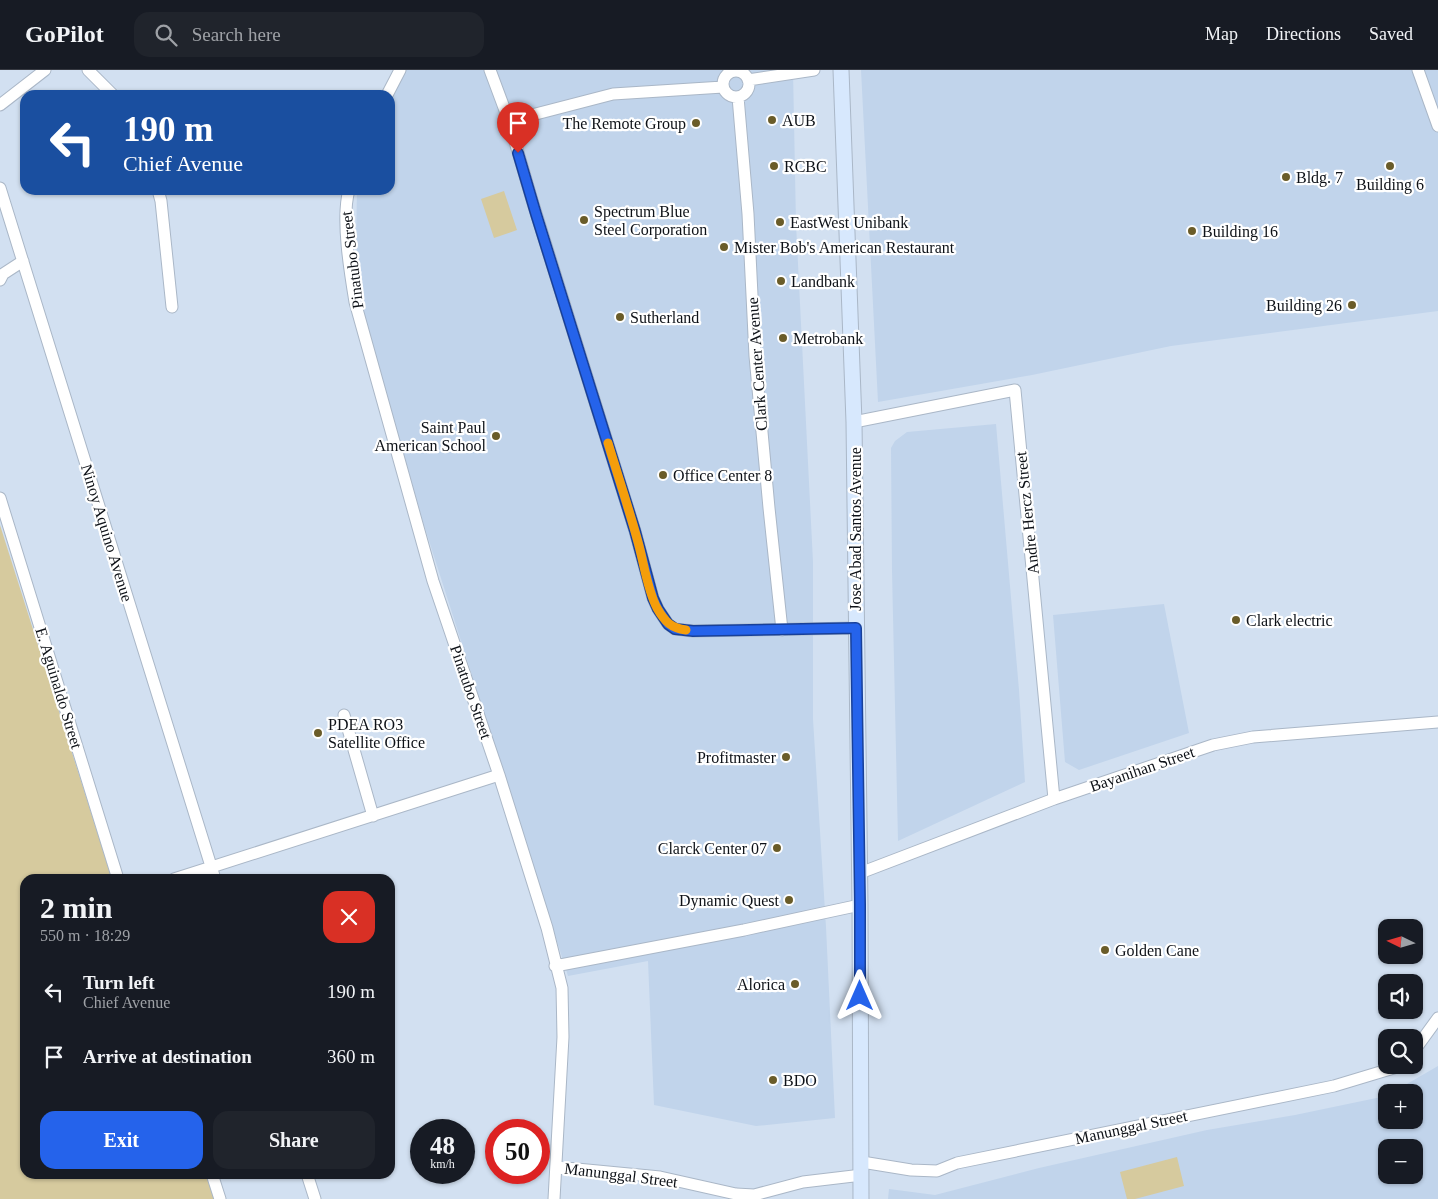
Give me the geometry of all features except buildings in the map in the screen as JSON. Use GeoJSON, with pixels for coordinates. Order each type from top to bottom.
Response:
{"type":"FeatureCollection","features":[{"type":"Feature","properties":{"kind":"main road","name":"Jose Abad Santos Avenue"},"geometry":{"type":"LineString","coordinates":[[841,70],[854,422],[860,873],[861,1199]]}},
{"type":"Feature","properties":{"kind":"street"},"geometry":{"type":"LineString","coordinates":[[0,105],[46,70]]}},
{"type":"Feature","properties":{"kind":"street"},"geometry":{"type":"LineString","coordinates":[[88,70],[108,90]]}},
{"type":"Feature","properties":{"kind":"street"},"geometry":{"type":"LineString","coordinates":[[390,90],[400,70]]}},
{"type":"Feature","properties":{"kind":"street"},"geometry":{"type":"LineString","coordinates":[[490,70],[509,121],[534,209],[635,531],[653,598],[658,609],[668,624],[675,629],[693,631],[856,628]]}},
{"type":"Feature","properties":{"kind":"street"},"geometry":{"type":"LineString","coordinates":[[748,80],[814,70]]}},
{"type":"Feature","properties":{"kind":"street"},"geometry":{"type":"LineString","coordinates":[[1418,70],[1438,126]]}},
{"type":"Feature","properties":{"kind":"street"},"geometry":{"type":"LineString","coordinates":[[734,72],[742,73],[748,80],[749,84],[746,92],[738,97],[727,94],[724,87],[727,76],[734,72]]}},
{"type":"Feature","properties":{"kind":"street"},"geometry":{"type":"LineString","coordinates":[[509,121],[613,94],[724,87]]}},
{"type":"Feature","properties":{"kind":"street","name":"Clark Center Avenue"},"geometry":{"type":"LineString","coordinates":[[738,97],[748,214],[755,356],[782,630]]}},
{"type":"Feature","properties":{"kind":"street","name":"Ninoy Aquino Avenue"},"geometry":{"type":"LineString","coordinates":[[0,188],[213,874]]}},
{"type":"Feature","properties":{"kind":"street"},"geometry":{"type":"LineString","coordinates":[[159,195],[172,307]]}},
{"type":"Feature","properties":{"kind":"street","name":"Pinatubo Street"},"geometry":{"type":"LineString","coordinates":[[347,195],[345,203],[355,302],[433,581],[499,775],[547,928],[562,988],[563,1037],[554,1199]]}},
{"type":"Feature","properties":{"kind":"street"},"geometry":{"type":"LineString","coordinates":[[0,280],[3,274],[23,262]]}},
{"type":"Feature","properties":{"kind":"street","name":"Andre Hercz Street"},"geometry":{"type":"LineString","coordinates":[[854,422],[1015,390],[1054,799]]}},
{"type":"Feature","properties":{"kind":"street","name":"E. Aguinaldo Street"},"geometry":{"type":"LineString","coordinates":[[0,498],[116,874]]}},
{"type":"Feature","properties":{"kind":"street"},"geometry":{"type":"LineString","coordinates":[[344,715],[373,816]]}},
{"type":"Feature","properties":{"kind":"street","name":"Bayanihan Street"},"geometry":{"type":"LineString","coordinates":[[860,873],[1054,799],[1213,745],[1253,737],[1438,722]]}},
{"type":"Feature","properties":{"kind":"street"},"geometry":{"type":"LineString","coordinates":[[189,874],[499,775]]}},
{"type":"Feature","properties":{"kind":"street"},"geometry":{"type":"LineString","coordinates":[[555,966],[744,930],[860,905]]}},
{"type":"Feature","properties":{"kind":"street"},"geometry":{"type":"LineString","coordinates":[[1423,1039],[1438,1018]]}},
{"type":"Feature","properties":{"kind":"street","name":"Manunggal Street"},"geometry":{"type":"LineString","coordinates":[[556,1167],[660,1177],[728,1192],[754,1195],[862,1169],[937,1171],[957,1163],[1334,1086],[1378,1073]]}},
{"type":"Feature","properties":{"kind":"street"},"geometry":{"type":"LineString","coordinates":[[214,1179],[220,1199]]}},
{"type":"Feature","properties":{"kind":"street"},"geometry":{"type":"LineString","coordinates":[[309,1179],[315,1199]]}},
{"type":"Feature","properties":{"kind":"shaded area"},"geometry":{"type":"Polygon","coordinates":[[[405,70],[793,70],[796,224],[813,562],[813,719],[826,927],[835,1118],[756,1126],[654,1105],[648,961],[568,976],[423,522],[362,307],[356,242],[357,195],[395,195],[395,91],[405,70]]]}},
{"type":"Feature","properties":{"kind":"shaded area"},"geometry":{"type":"Polygon","coordinates":[[[861,70],[1438,70],[1438,311],[1171,346],[1032,375],[878,402],[861,70]]]}},
{"type":"Feature","properties":{"kind":"shaded area"},"geometry":{"type":"Polygon","coordinates":[[[504,191],[517,230],[494,238],[481,199],[504,191]]]}},
{"type":"Feature","properties":{"kind":"shaded area"},"geometry":{"type":"Polygon","coordinates":[[[996,424],[1025,782],[898,841],[891,448],[895,441],[907,432],[996,424]]]}},
{"type":"Feature","properties":{"kind":"shaded area"},"geometry":{"type":"Polygon","coordinates":[[[0,525],[110,874],[20,874],[20,1179],[208,1179],[214,1199],[0,1199],[0,525]]]}},
{"type":"Feature","properties":{"kind":"shaded area"},"geometry":{"type":"Polygon","coordinates":[[[1164,604],[1189,733],[1079,770],[1065,762],[1053,615],[1164,604]]]}},
{"type":"Feature","properties":{"kind":"shaded area"},"geometry":{"type":"Polygon","coordinates":[[[1438,1066],[1438,1199],[888,1199],[889,1189],[935,1195],[1039,1168],[1207,1130],[1295,1115],[1378,1098],[1378,1129],[1423,1129],[1423,1084],[1407,1084],[1438,1066]]]}},
{"type":"Feature","properties":{"kind":"shaded area"},"geometry":{"type":"Polygon","coordinates":[[[1177,1157],[1184,1186],[1135,1199],[1127,1199],[1120,1172],[1177,1157]]]}},
{"type":"Feature","properties":{"kind":"slow traffic"},"geometry":{"type":"LineString","coordinates":[[608,443],[653,598],[668,624],[675,629],[686,630]]}},
{"type":"Feature","properties":{"kind":"place","name":"AUB"},"geometry":{"type":"Point","coordinates":[772,120]}},
{"type":"Feature","properties":{"kind":"place","name":"The Remote Group"},"geometry":{"type":"Point","coordinates":[696,123]}},
{"type":"Feature","properties":{"kind":"place","name":"RCBC"},"geometry":{"type":"Point","coordinates":[774,166]}},
{"type":"Feature","properties":{"kind":"place","name":"Building 6"},"geometry":{"type":"Point","coordinates":[1390,166]}},
{"type":"Feature","properties":{"kind":"place","name":"Bldg. 7"},"geometry":{"type":"Point","coordinates":[1286,177]}},
{"type":"Feature","properties":{"kind":"place","name":"Spectrum Blue Steel Corporation"},"geometry":{"type":"Point","coordinates":[584,220]}},
{"type":"Feature","properties":{"kind":"place","name":"EastWest Unibank"},"geometry":{"type":"Point","coordinates":[780,222]}},
{"type":"Feature","properties":{"kind":"place","name":"Building 16"},"geometry":{"type":"Point","coordinates":[1192,231]}},
{"type":"Feature","properties":{"kind":"place","name":"Mister Bob's American Restaurant"},"geometry":{"type":"Point","coordinates":[724,247]}},
{"type":"Feature","properties":{"kind":"place","name":"Landbank"},"geometry":{"type":"Point","coordinates":[781,281]}},
{"type":"Feature","properties":{"kind":"place","name":"Building 26"},"geometry":{"type":"Point","coordinates":[1352,305]}},
{"type":"Feature","properties":{"kind":"place","name":"Sutherland"},"geometry":{"type":"Point","coordinates":[620,317]}},
{"type":"Feature","properties":{"kind":"place","name":"Metrobank"},"geometry":{"type":"Point","coordinates":[783,338]}},
{"type":"Feature","properties":{"kind":"place","name":"Saint Paul American School"},"geometry":{"type":"Point","coordinates":[496,436]}},
{"type":"Feature","properties":{"kind":"place","name":"Office Center 8"},"geometry":{"type":"Point","coordinates":[663,475]}},
{"type":"Feature","properties":{"kind":"place","name":"Clark electric"},"geometry":{"type":"Point","coordinates":[1236,620]}},
{"type":"Feature","properties":{"kind":"place","name":"PDEA RO3 Satellite Office"},"geometry":{"type":"Point","coordinates":[318,733]}},
{"type":"Feature","properties":{"kind":"place","name":"Profitmaster"},"geometry":{"type":"Point","coordinates":[786,757]}},
{"type":"Feature","properties":{"kind":"place","name":"Clarck Center 07"},"geometry":{"type":"Point","coordinates":[777,848]}},
{"type":"Feature","properties":{"kind":"place","name":"Dynamic Quest"},"geometry":{"type":"Point","coordinates":[789,900]}},
{"type":"Feature","properties":{"kind":"place","name":"Golden Cane"},"geometry":{"type":"Point","coordinates":[1105,950]}},
{"type":"Feature","properties":{"kind":"place","name":"Alorica"},"geometry":{"type":"Point","coordinates":[795,984]}},
{"type":"Feature","properties":{"kind":"place","name":"BDO"},"geometry":{"type":"Point","coordinates":[773,1080]}},
{"type":"Feature","properties":{"kind":"route"},"geometry":{"type":"LineString","coordinates":[[518,153],[635,531],[653,598],[668,624],[675,629],[693,631],[856,628],[860,996]]}}]}
